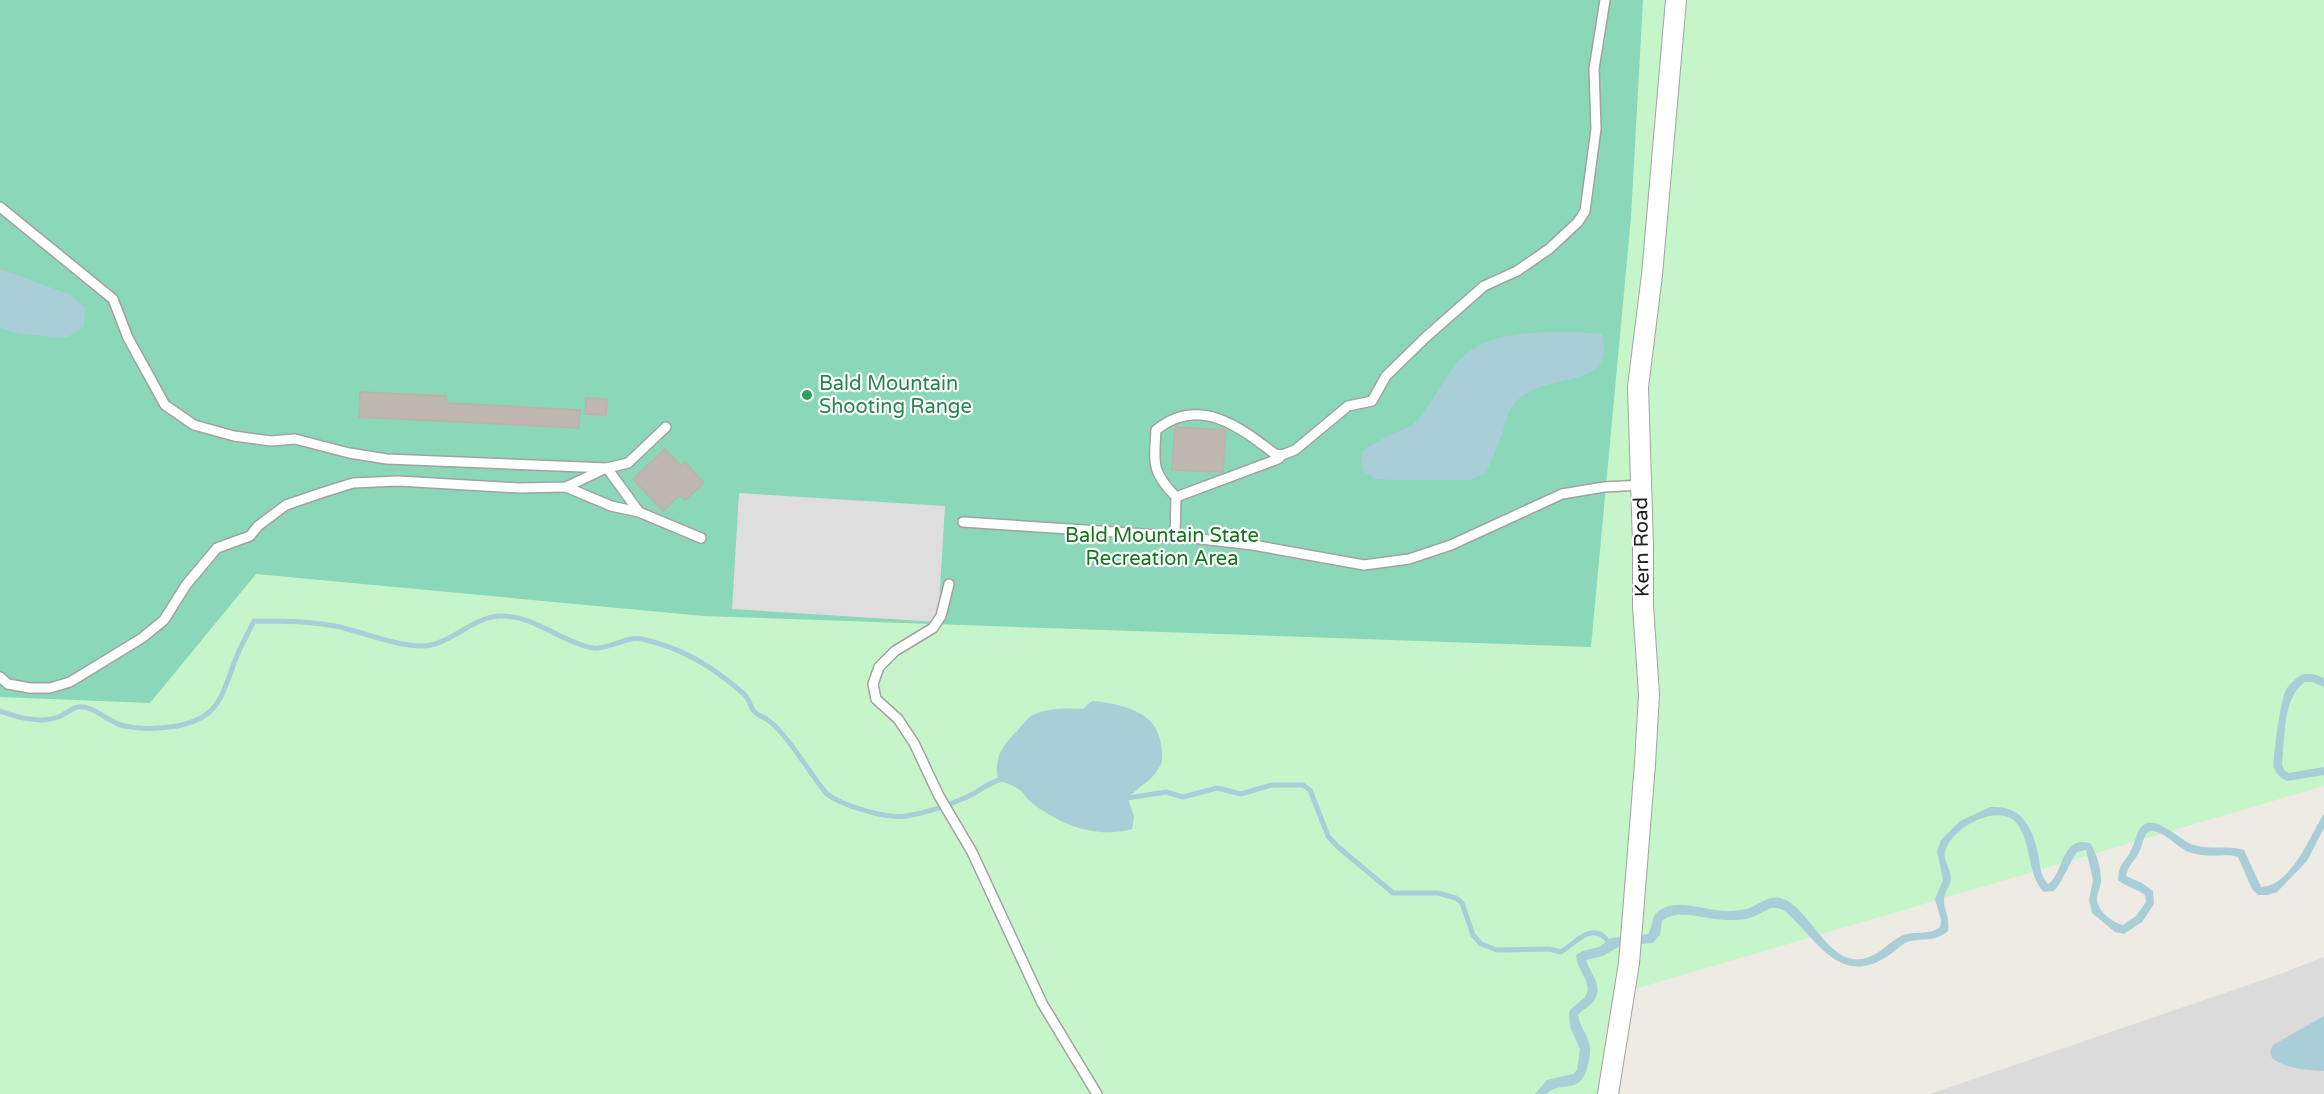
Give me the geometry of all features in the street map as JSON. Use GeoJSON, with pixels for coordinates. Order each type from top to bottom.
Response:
{"type":"FeatureCollection","features":[{"type":"Feature","properties":{"kind":"street","name":"Kern Road"},"geometry":{"type":"LineString","coordinates":[[1608,1094],[1629,963],[1649,694],[1643,606],[1638,387],[1652,276],[1676,0]]}},
{"type":"Feature","properties":{"kind":"lane"},"geometry":{"type":"LineString","coordinates":[[1176,497],[1278,459],[1295,450],[1348,406],[1372,401],[1386,376],[1397,363],[1463,303],[1484,286],[1517,271],[1549,249],[1578,222],[1585,211],[1596,129],[1594,69],[1605,0]]}},
{"type":"Feature","properties":{"kind":"lane"},"geometry":{"type":"LineString","coordinates":[[0,207],[113,299],[128,338],[165,405],[194,425],[234,436],[271,441],[295,439],[349,453],[387,459],[606,468],[628,463],[666,428]]}},
{"type":"Feature","properties":{"kind":"lane"},"geometry":{"type":"LineString","coordinates":[[1175,536],[1176,497],[1160,480],[1154,464],[1156,430],[1169,419],[1184,414],[1211,416],[1240,427],[1275,454],[1282,455]]}},
{"type":"Feature","properties":{"kind":"lane"},"geometry":{"type":"LineString","coordinates":[[566,487],[606,468]]}},
{"type":"Feature","properties":{"kind":"lane"},"geometry":{"type":"LineString","coordinates":[[606,468],[639,512]]}},
{"type":"Feature","properties":{"kind":"lane"},"geometry":{"type":"LineString","coordinates":[[0,677],[8,684],[30,688],[50,688],[70,682],[142,638],[164,620],[186,585],[218,548],[250,536],[258,526],[286,505],[353,483],[398,481],[519,488],[566,487],[611,506],[639,512],[701,538]]}},
{"type":"Feature","properties":{"kind":"lane"},"geometry":{"type":"LineString","coordinates":[[963,522],[1175,536],[1253,545],[1364,565],[1409,559],[1451,545],[1562,494],[1604,486],[1642,484]]}},
{"type":"Feature","properties":{"kind":"lane"},"geometry":{"type":"LineString","coordinates":[[949,584],[941,616],[933,628],[896,651],[879,667],[873,684],[876,699],[898,719],[914,743],[939,796],[972,852],[1042,1003],[1097,1094]]}},
{"type":"Feature","properties":{"kind":"shaded area"},"geometry":{"type":"Polygon","coordinates":[[[739,493],[945,506],[938,622],[732,609],[739,493]]]}},
{"type":"Feature","properties":{"kind":"shaded area"},"geometry":{"type":"Polygon","coordinates":[[[2324,957],[2324,1094],[1930,1094],[2283,973],[2324,957]]]}},
{"type":"Feature","properties":{"kind":"green space","name":"Bald Mountain State Recreation Area"},"geometry":{"type":"Polygon","coordinates":[[[0,0],[2324,0],[2324,786],[1615,995],[1607,1094],[0,1094],[0,0]]]}},
{"type":"Feature","properties":{"kind":"green space","name":"Bald Mountain Shooting Range"},"geometry":{"type":"Polygon","coordinates":[[[0,0],[1643,0],[1631,217],[1591,647],[704,616],[256,574],[150,703],[0,697],[0,0]]]}},
{"type":"Feature","properties":{"kind":"water"},"geometry":{"type":"Polygon","coordinates":[[[0,269],[71,295],[85,308],[84,326],[67,338],[20,334],[0,328],[0,269]]]}},
{"type":"Feature","properties":{"kind":"water"},"geometry":{"type":"Polygon","coordinates":[[[1576,332],[1602,334],[1604,353],[1598,366],[1587,374],[1538,388],[1523,396],[1511,408],[1486,473],[1469,480],[1394,480],[1375,479],[1362,470],[1361,453],[1380,440],[1413,424],[1453,368],[1465,355],[1478,346],[1509,336],[1576,332]]]}},
{"type":"Feature","properties":{"kind":"water"},"geometry":{"type":"Polygon","coordinates":[[[2303,674],[2313,674],[2324,678],[2324,687],[2305,682],[2292,698],[2286,720],[2282,765],[2289,773],[2324,767],[2324,775],[2287,781],[2276,773],[2274,768],[2277,729],[2286,690],[2303,674]]]}},
{"type":"Feature","properties":{"kind":"water"},"geometry":{"type":"Polygon","coordinates":[[[1092,701],[1115,704],[1136,711],[1153,724],[1158,733],[1162,752],[1161,764],[1150,779],[1128,798],[1134,817],[1132,829],[1119,832],[1092,831],[1067,824],[1043,811],[1018,788],[998,780],[998,758],[1008,741],[1029,717],[1050,710],[1083,709],[1092,701]]]}},
{"type":"Feature","properties":{"kind":"water"},"geometry":{"type":"Polygon","coordinates":[[[1990,807],[2011,810],[2025,820],[2033,837],[2041,872],[2048,884],[2058,872],[2064,856],[2073,844],[2090,843],[2097,856],[2100,871],[2101,883],[2097,897],[2100,908],[2106,916],[2123,925],[2136,916],[2146,902],[2145,895],[2118,880],[2121,865],[2130,853],[2139,830],[2144,824],[2158,824],[2194,845],[2244,850],[2261,887],[2282,878],[2291,869],[2324,814],[2324,828],[2307,861],[2277,892],[2268,895],[2258,895],[2252,889],[2238,857],[2191,853],[2159,833],[2150,831],[2146,834],[2126,876],[2153,891],[2154,904],[2142,922],[2124,934],[2115,932],[2092,913],[2089,900],[2093,880],[2086,850],[2077,852],[2054,891],[2044,892],[2035,877],[2026,842],[2018,825],[2010,818],[2000,815],[1989,816],[1966,826],[1949,843],[1945,855],[1951,878],[1944,900],[1948,931],[1932,939],[1905,943],[1886,957],[1869,965],[1846,965],[1835,960],[1780,909],[1771,908],[1747,919],[1738,920],[1685,915],[1669,917],[1662,921],[1660,935],[1653,943],[1620,946],[1603,956],[1586,960],[1598,991],[1593,1002],[1578,1015],[1590,1047],[1586,1071],[1581,1080],[1574,1085],[1554,1089],[1547,1094],[1535,1094],[1547,1080],[1573,1074],[1577,1070],[1580,1049],[1570,1027],[1569,1012],[1585,997],[1588,990],[1576,955],[1599,947],[1611,938],[1648,934],[1657,912],[1667,907],[1684,905],[1734,911],[1773,898],[1780,898],[1800,911],[1838,953],[1850,958],[1867,958],[1901,936],[1932,931],[1940,927],[1941,920],[1935,899],[1943,880],[1937,851],[1941,840],[1960,821],[1990,807]]]}},
{"type":"Feature","properties":{"kind":"water"},"geometry":{"type":"Polygon","coordinates":[[[2324,1016],[2324,1071],[2290,1067],[2272,1058],[2270,1051],[2273,1045],[2324,1016]]]}},
{"type":"Feature","properties":{"kind":"building"},"geometry":{"type":"Polygon","coordinates":[[[360,392],[446,396],[446,403],[580,410],[579,428],[359,417],[360,392]]]}},
{"type":"Feature","properties":{"kind":"building"},"geometry":{"type":"Polygon","coordinates":[[[586,398],[607,399],[606,415],[585,414],[586,398]]]}},
{"type":"Feature","properties":{"kind":"building"},"geometry":{"type":"Polygon","coordinates":[[[1175,427],[1226,430],[1223,472],[1172,470],[1175,427]]]}},
{"type":"Feature","properties":{"kind":"building"},"geometry":{"type":"Polygon","coordinates":[[[665,449],[681,466],[685,462],[704,483],[685,500],[680,495],[663,511],[633,479],[665,449]]]}},
{"type":"Feature","properties":{"kind":"waterway"},"geometry":{"type":"LineString","coordinates":[[0,711],[44,720],[58,717],[78,707],[84,707],[118,724],[135,728],[187,724],[210,712],[217,703],[254,621],[329,625],[390,641],[420,646],[441,642],[479,621],[500,616],[525,620],[593,648],[605,647],[629,639],[642,639],[671,648],[697,660],[721,675],[744,694],[754,711],[784,735],[827,794],[854,807],[887,816],[914,815],[953,803],[1004,779]]}},
{"type":"Feature","properties":{"kind":"waterway"},"geometry":{"type":"LineString","coordinates":[[1123,796],[1128,798],[1166,792],[1183,797],[1217,788],[1241,794],[1272,785],[1303,785],[1310,790],[1328,836],[1337,846],[1393,893],[1438,893],[1456,898],[1462,903],[1473,935],[1481,944],[1497,950],[1549,949],[1561,952],[1590,933],[1602,935],[1608,941]]}},
{"type":"Feature","properties":{"kind":"place","name":"Bald Mountain Shooting Range"},"geometry":{"type":"Point","coordinates":[807,395]}}]}
